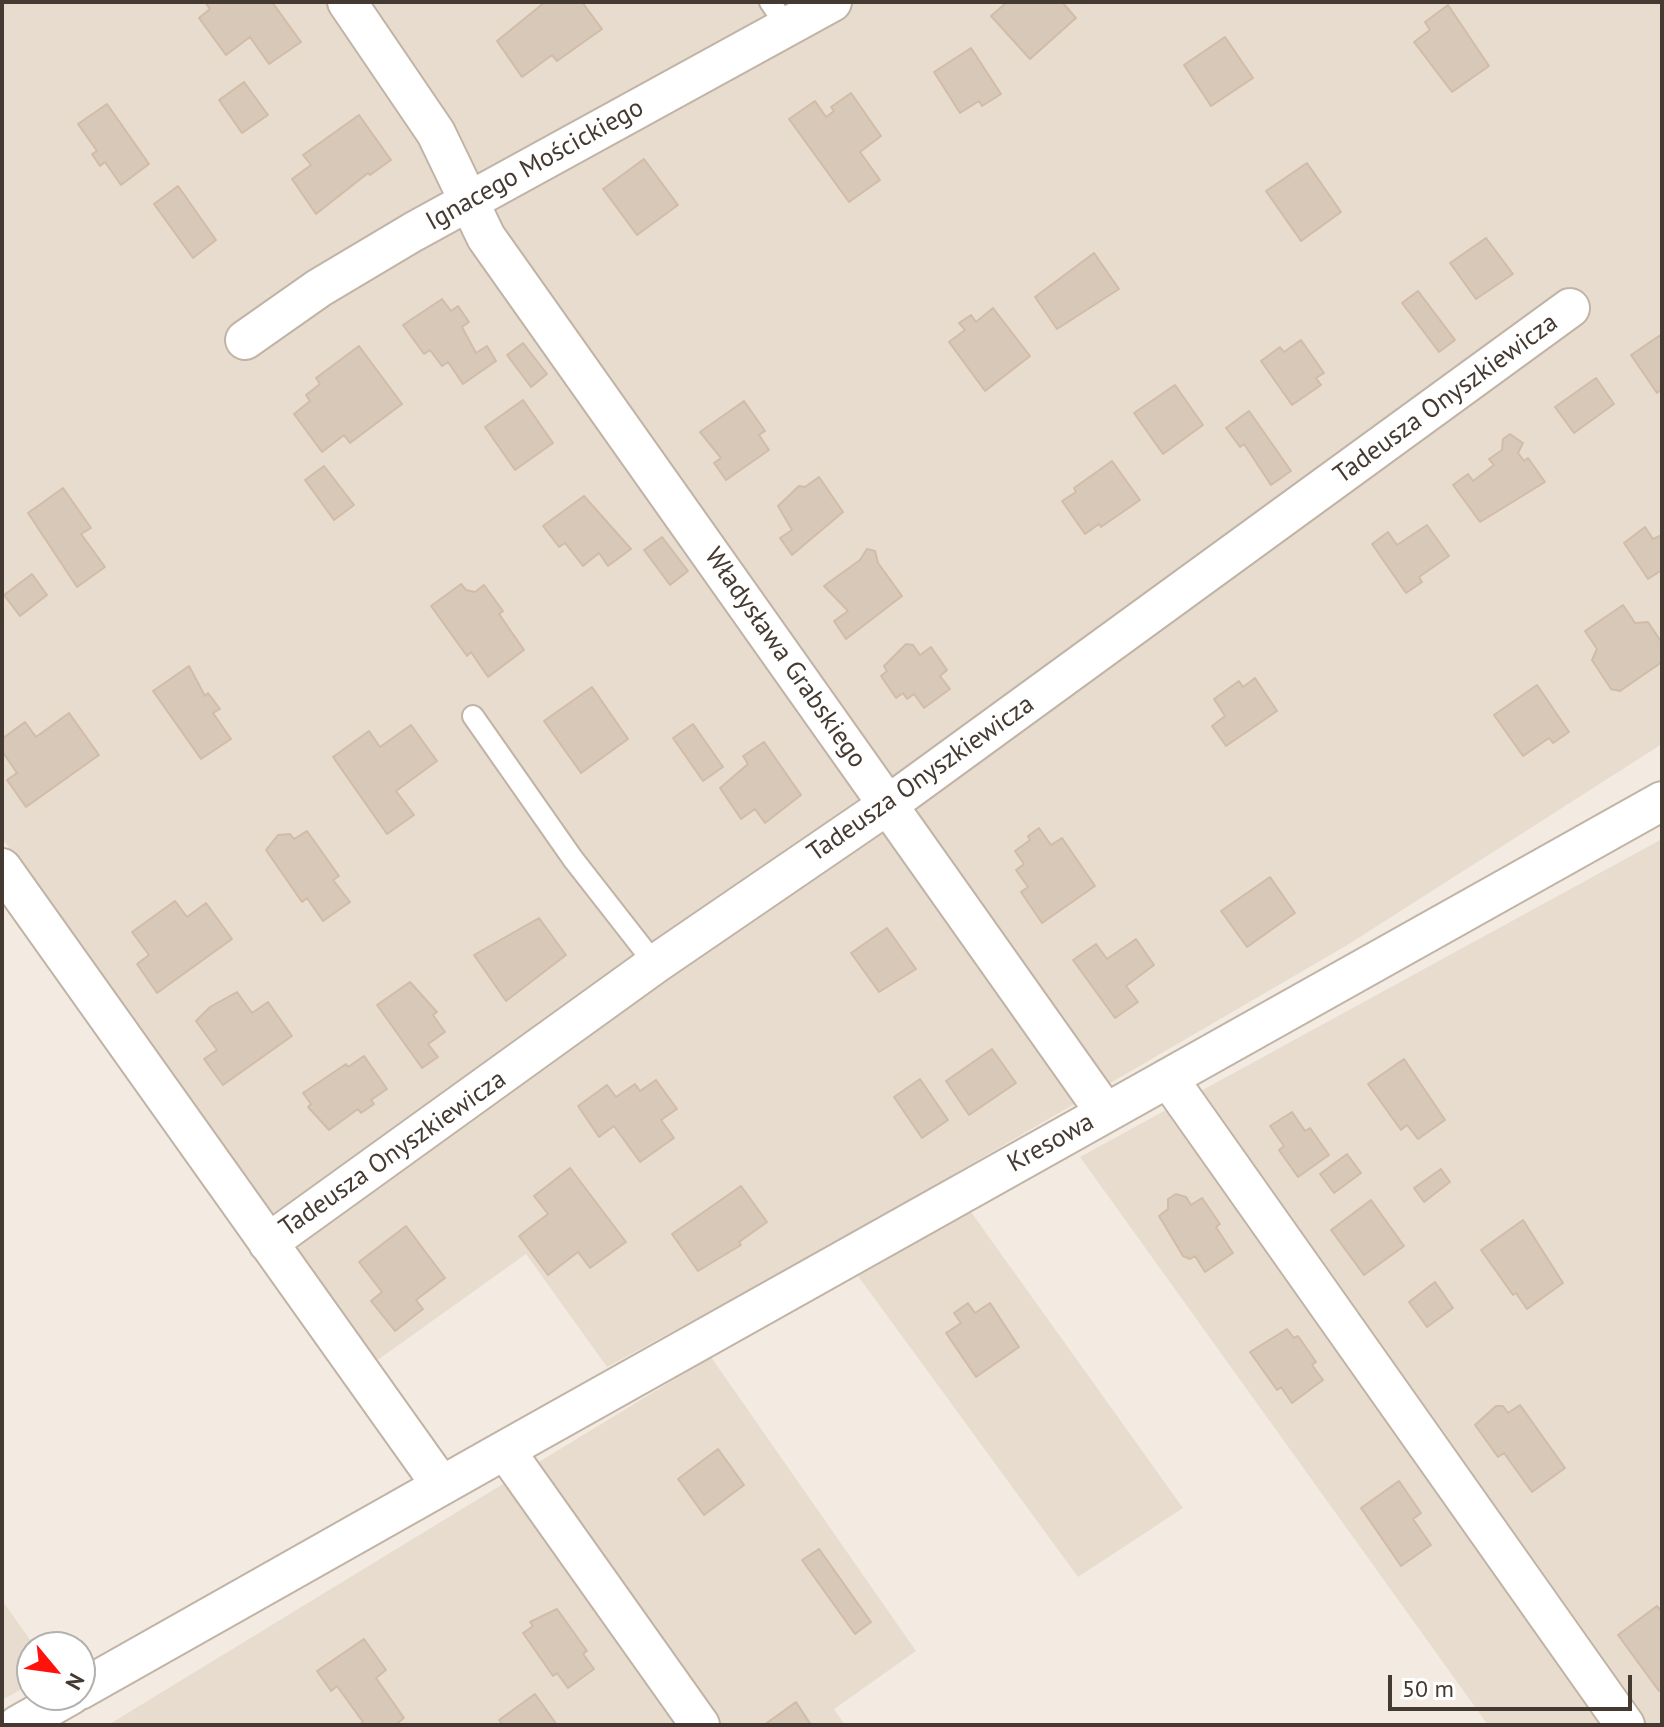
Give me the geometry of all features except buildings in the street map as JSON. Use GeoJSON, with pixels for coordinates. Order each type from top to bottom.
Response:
{"type":"FeatureCollection","features":[{"type":"Feature","properties":{"kind":"street","name":"Władysława Grabskiego"},"geometry":{"type":"LineString","coordinates":[[347,2],[436,133],[486,237],[1105,1112]]}},
{"type":"Feature","properties":{"kind":"street","name":"Ignacego Mościckiego"},"geometry":{"type":"LineString","coordinates":[[245,340],[331,280],[779,15],[832,2]]}},
{"type":"Feature","properties":{"kind":"street","name":"Tadeusza Onyszkiewicza"},"geometry":{"type":"LineString","coordinates":[[268,1243],[655,964],[889,804],[1570,308]]}},
{"type":"Feature","properties":{"kind":"street","name":"Kresowa"},"geometry":{"type":"LineString","coordinates":[[96,1681],[1105,1112],[1475,909],[1662,801]]}},
{"type":"Feature","properties":{"kind":"street"},"geometry":{"type":"LineString","coordinates":[[2,868],[441,1485]]}},
{"type":"Feature","properties":{"kind":"street"},"geometry":{"type":"LineString","coordinates":[[1168,1078],[1625,1725]]}},
{"type":"Feature","properties":{"kind":"street"},"geometry":{"type":"LineString","coordinates":[[505,1450],[700,1725]]}},
{"type":"Feature","properties":{"kind":"street"},"geometry":{"type":"LineString","coordinates":[[18,1725],[43,1711]]}},
{"type":"Feature","properties":{"kind":"lane"},"geometry":{"type":"LineString","coordinates":[[473,716],[573,859],[655,964]]}},
{"type":"Feature","properties":{"kind":"shaded area"},"geometry":{"type":"Polygon","coordinates":[[[2,2],[1662,2],[1662,744],[1349,944],[834,1244],[607,1367],[526,1254],[372,1364],[2,838],[2,2]]]}},
{"type":"Feature","properties":{"kind":"shaded area"},"geometry":{"type":"Polygon","coordinates":[[[1662,839],[1662,1725],[1488,1725],[1080,1157],[1662,839]]]}},
{"type":"Feature","properties":{"kind":"shaded area"},"geometry":{"type":"Polygon","coordinates":[[[971,1212],[1183,1508],[1078,1577],[858,1276],[971,1212]]]}},
{"type":"Feature","properties":{"kind":"shaded area"},"geometry":{"type":"Polygon","coordinates":[[[711,1357],[916,1651],[834,1709],[845,1725],[108,1725],[711,1357]]]}},
{"type":"Feature","properties":{"kind":"shaded area"},"geometry":{"type":"Polygon","coordinates":[[[2,1600],[24,1631],[16,1631],[16,1692],[2,1700],[2,1600]]]}}]}
